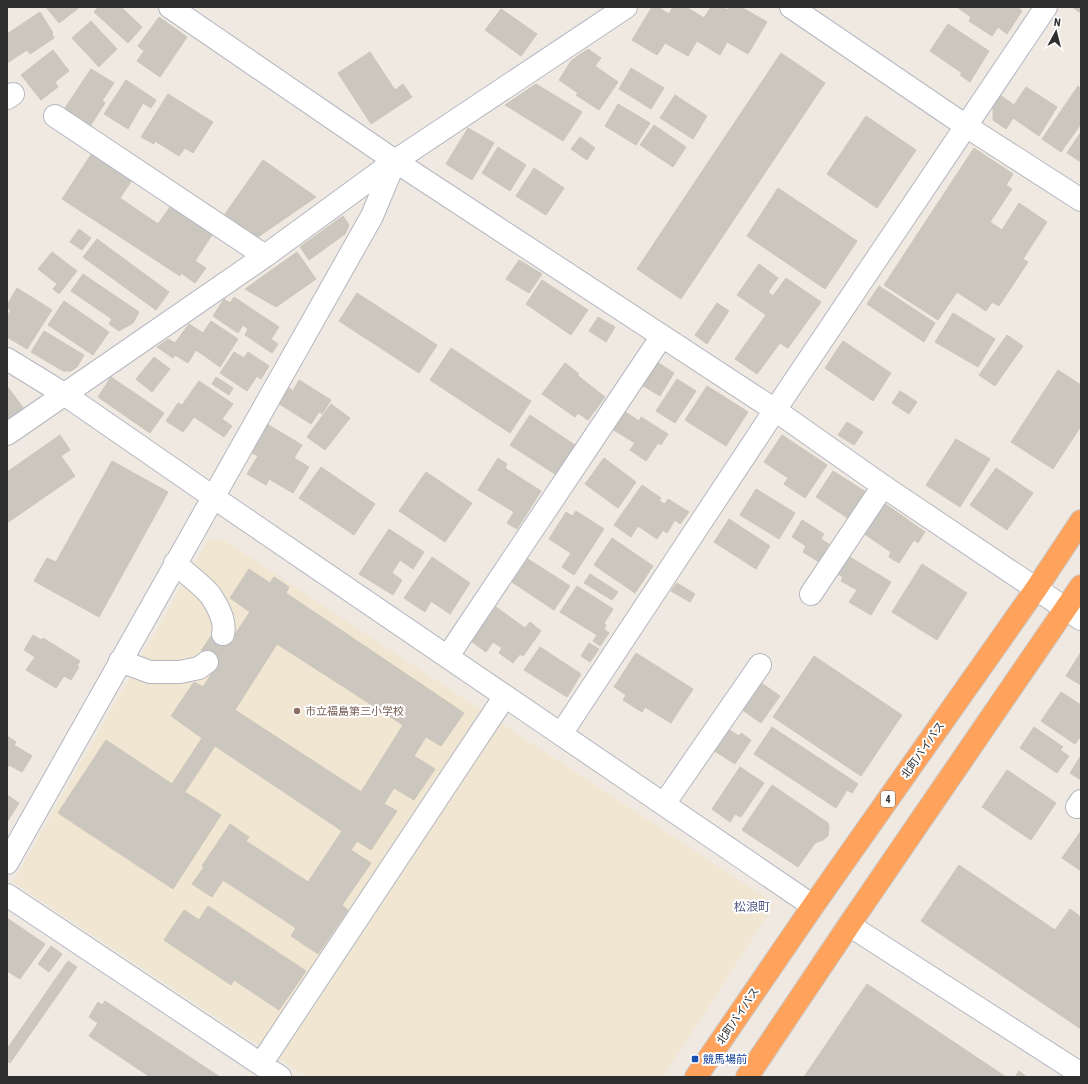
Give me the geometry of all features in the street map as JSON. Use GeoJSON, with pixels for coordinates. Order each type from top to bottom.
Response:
{"type":"FeatureCollection","features":[{"type":"Feature","properties":{"kind":"highway","name":"北町バイパス"},"geometry":{"type":"LineString","coordinates":[[696,1077],[813,906],[1036,589],[1081,521]]}},
{"type":"Feature","properties":{"kind":"highway"},"geometry":{"type":"LineString","coordinates":[[747,1077],[849,925],[1073,614],[1081,586]]}},
{"type":"Feature","properties":{"kind":"street"},"geometry":{"type":"LineString","coordinates":[[170,7],[395,161],[775,410],[883,486],[1073,614]]}},
{"type":"Feature","properties":{"kind":"street"},"geometry":{"type":"LineString","coordinates":[[7,434],[265,256],[395,161],[626,7]]}},
{"type":"Feature","properties":{"kind":"street"},"geometry":{"type":"LineString","coordinates":[[791,7],[966,126],[1081,200]]}},
{"type":"Feature","properties":{"kind":"street"},"geometry":{"type":"LineString","coordinates":[[561,734],[775,410],[1046,7]]}},
{"type":"Feature","properties":{"kind":"street"},"geometry":{"type":"LineString","coordinates":[[55,116],[265,256]]}},
{"type":"Feature","properties":{"kind":"street"},"geometry":{"type":"LineString","coordinates":[[7,863],[372,216],[395,161]]}},
{"type":"Feature","properties":{"kind":"street"},"geometry":{"type":"LineString","coordinates":[[448,656],[662,336]]}},
{"type":"Feature","properties":{"kind":"street"},"geometry":{"type":"LineString","coordinates":[[7,359],[64,394],[813,906]]}},
{"type":"Feature","properties":{"kind":"street"},"geometry":{"type":"LineString","coordinates":[[811,594],[883,486]]}},
{"type":"Feature","properties":{"kind":"street"},"geometry":{"type":"LineString","coordinates":[[175,564],[210,595],[222,618],[224,630],[223,634]]}},
{"type":"Feature","properties":{"kind":"street"},"geometry":{"type":"LineString","coordinates":[[120,661],[150,672],[180,672],[199,668],[207,662]]}},
{"type":"Feature","properties":{"kind":"street"},"geometry":{"type":"LineString","coordinates":[[664,804],[760,665]]}},
{"type":"Feature","properties":{"kind":"street"},"geometry":{"type":"LineString","coordinates":[[261,1064],[505,696]]}},
{"type":"Feature","properties":{"kind":"street"},"geometry":{"type":"LineString","coordinates":[[7,895],[280,1077]]}},
{"type":"Feature","properties":{"kind":"street"},"geometry":{"type":"LineString","coordinates":[[849,925],[1081,1074]]}},
{"type":"Feature","properties":{"kind":"shaded area","name":"市立福島第三小学校"},"geometry":{"type":"Polygon","coordinates":[[[222,539],[775,904],[663,1077],[307,1077],[13,882],[208,540],[222,539]]]}},
{"type":"Feature","properties":{"kind":"building"},"geometry":{"type":"Polygon","coordinates":[[[46,7],[80,7],[59,23],[46,7]]]}},
{"type":"Feature","properties":{"kind":"building"},"geometry":{"type":"Polygon","coordinates":[[[98,7],[121,7],[142,27],[128,43],[94,12],[98,7]]]}},
{"type":"Feature","properties":{"kind":"building"},"geometry":{"type":"Polygon","coordinates":[[[652,7],[658,7],[669,14],[673,7],[686,7],[704,18],[711,7],[722,7],[727,10],[729,7],[741,7],[767,22],[748,54],[727,42],[720,55],[697,41],[688,56],[665,43],[657,55],[632,40],[652,7]]]}},
{"type":"Feature","properties":{"kind":"building"},"geometry":{"type":"Polygon","coordinates":[[[957,7],[1017,7],[1022,11],[1007,34],[998,27],[992,36],[969,21],[971,17],[957,7]]]}},
{"type":"Feature","properties":{"kind":"building"},"geometry":{"type":"Polygon","coordinates":[[[1072,7],[1081,7],[1081,13],[1072,7]]]}},
{"type":"Feature","properties":{"kind":"building"},"geometry":{"type":"Polygon","coordinates":[[[501,9],[537,34],[521,56],[485,30],[501,9]]]}},
{"type":"Feature","properties":{"kind":"building"},"geometry":{"type":"Polygon","coordinates":[[[40,12],[53,33],[54,38],[30,54],[27,50],[7,63],[7,34],[40,12]]]}},
{"type":"Feature","properties":{"kind":"building"},"geometry":{"type":"Polygon","coordinates":[[[159,17],[187,37],[160,77],[137,61],[144,51],[138,46],[159,17]]]}},
{"type":"Feature","properties":{"kind":"building"},"geometry":{"type":"Polygon","coordinates":[[[91,21],[117,49],[99,67],[72,38],[91,21]]]}},
{"type":"Feature","properties":{"kind":"building"},"geometry":{"type":"Polygon","coordinates":[[[948,24],[989,51],[970,82],[960,75],[962,73],[930,51],[948,24]]]}},
{"type":"Feature","properties":{"kind":"building"},"geometry":{"type":"Polygon","coordinates":[[[588,49],[601,58],[595,66],[618,82],[599,110],[576,95],[578,93],[559,80],[571,61],[588,49]]]}},
{"type":"Feature","properties":{"kind":"building"},"geometry":{"type":"Polygon","coordinates":[[[53,50],[69,71],[55,82],[58,87],[41,100],[21,75],[53,50]]]}},
{"type":"Feature","properties":{"kind":"building"},"geometry":{"type":"Polygon","coordinates":[[[370,52],[395,90],[403,84],[412,97],[371,124],[338,73],[370,52]]]}},
{"type":"Feature","properties":{"kind":"building"},"geometry":{"type":"Polygon","coordinates":[[[781,53],[825,83],[681,299],[637,269],[781,53]]]}},
{"type":"Feature","properties":{"kind":"building"},"geometry":{"type":"Polygon","coordinates":[[[631,68],[664,88],[651,109],[619,89],[631,68]]]}},
{"type":"Feature","properties":{"kind":"building"},"geometry":{"type":"Polygon","coordinates":[[[91,69],[114,83],[102,101],[105,103],[89,128],[63,111],[91,69]]]}},
{"type":"Feature","properties":{"kind":"building"},"geometry":{"type":"Polygon","coordinates":[[[126,80],[156,100],[151,108],[143,103],[128,129],[104,114],[126,80]]]}},
{"type":"Feature","properties":{"kind":"building"},"geometry":{"type":"Polygon","coordinates":[[[536,84],[582,112],[563,141],[505,105],[536,84]]]}},
{"type":"Feature","properties":{"kind":"building"},"geometry":{"type":"Polygon","coordinates":[[[1078,86],[1081,89],[1081,124],[1061,152],[1042,139],[1078,86]]]}},
{"type":"Feature","properties":{"kind":"building"},"geometry":{"type":"Polygon","coordinates":[[[1026,87],[1057,107],[1039,136],[1013,118],[1006,129],[993,120],[993,107],[1000,95],[1014,105],[1026,87]]]}},
{"type":"Feature","properties":{"kind":"building"},"geometry":{"type":"Polygon","coordinates":[[[168,94],[213,122],[193,153],[185,148],[179,156],[155,141],[154,144],[141,137],[168,94]]]}},
{"type":"Feature","properties":{"kind":"building"},"geometry":{"type":"Polygon","coordinates":[[[675,95],[707,116],[693,139],[660,118],[675,95]]]}},
{"type":"Feature","properties":{"kind":"building"},"geometry":{"type":"Polygon","coordinates":[[[618,104],[650,123],[636,145],[605,126],[618,104]]]}},
{"type":"Feature","properties":{"kind":"building"},"geometry":{"type":"Polygon","coordinates":[[[866,116],[916,150],[877,208],[827,174],[866,116]]]}},
{"type":"Feature","properties":{"kind":"building"},"geometry":{"type":"Polygon","coordinates":[[[654,125],[686,147],[673,167],[640,145],[654,125]]]}},
{"type":"Feature","properties":{"kind":"building"},"geometry":{"type":"Polygon","coordinates":[[[468,128],[494,143],[472,180],[446,164],[468,128]]]}},
{"type":"Feature","properties":{"kind":"building"},"geometry":{"type":"Polygon","coordinates":[[[1081,132],[1081,162],[1067,153],[1081,132]]]}},
{"type":"Feature","properties":{"kind":"building"},"geometry":{"type":"Polygon","coordinates":[[[580,137],[595,148],[587,160],[571,149],[580,137]]]}},
{"type":"Feature","properties":{"kind":"building"},"geometry":{"type":"Polygon","coordinates":[[[498,147],[526,165],[510,191],[482,173],[498,147]]]}},
{"type":"Feature","properties":{"kind":"building"},"geometry":{"type":"Polygon","coordinates":[[[974,148],[1013,174],[1006,185],[1012,189],[990,222],[1002,230],[1019,203],[1047,222],[1023,259],[1028,262],[999,306],[992,302],[986,311],[957,292],[938,320],[884,285],[974,148]]]}},
{"type":"Feature","properties":{"kind":"building"},"geometry":{"type":"Polygon","coordinates":[[[92,153],[132,180],[120,198],[158,224],[170,207],[212,235],[195,261],[206,268],[195,283],[181,273],[180,276],[62,199],[92,153]]]}},
{"type":"Feature","properties":{"kind":"building"},"geometry":{"type":"Polygon","coordinates":[[[263,160],[316,197],[258,237],[225,214],[263,160]]]}},
{"type":"Feature","properties":{"kind":"building"},"geometry":{"type":"Polygon","coordinates":[[[534,168],[564,188],[546,215],[516,196],[534,168]]]}},
{"type":"Feature","properties":{"kind":"building"},"geometry":{"type":"Polygon","coordinates":[[[778,188],[857,241],[825,289],[747,236],[778,188]]]}},
{"type":"Feature","properties":{"kind":"building"},"geometry":{"type":"Polygon","coordinates":[[[343,216],[349,225],[345,234],[309,260],[300,247],[343,216]]]}},
{"type":"Feature","properties":{"kind":"building"},"geometry":{"type":"Polygon","coordinates":[[[79,229],[91,238],[82,250],[70,242],[79,229]]]}},
{"type":"Feature","properties":{"kind":"building"},"geometry":{"type":"Polygon","coordinates":[[[97,239],[169,292],[156,310],[83,257],[97,239]]]}},
{"type":"Feature","properties":{"kind":"building"},"geometry":{"type":"Polygon","coordinates":[[[52,252],[77,271],[59,294],[53,289],[57,284],[38,269],[52,252]]]}},
{"type":"Feature","properties":{"kind":"building"},"geometry":{"type":"Polygon","coordinates":[[[297,252],[316,279],[276,307],[245,289],[297,252]]]}},
{"type":"Feature","properties":{"kind":"building"},"geometry":{"type":"Polygon","coordinates":[[[519,260],[542,274],[529,293],[506,279],[519,260]]]}},
{"type":"Feature","properties":{"kind":"building"},"geometry":{"type":"Polygon","coordinates":[[[759,264],[778,278],[768,292],[773,296],[786,278],[821,302],[788,348],[780,343],[757,374],[735,359],[766,315],[737,295],[759,264]]]}},
{"type":"Feature","properties":{"kind":"building"},"geometry":{"type":"Polygon","coordinates":[[[83,274],[139,312],[133,323],[119,331],[109,324],[112,319],[71,291],[83,274]]]}},
{"type":"Feature","properties":{"kind":"building"},"geometry":{"type":"Polygon","coordinates":[[[542,280],[588,310],[571,335],[526,304],[542,280]]]}},
{"type":"Feature","properties":{"kind":"building"},"geometry":{"type":"Polygon","coordinates":[[[879,286],[935,323],[924,342],[867,304],[879,286]]]}},
{"type":"Feature","properties":{"kind":"building"},"geometry":{"type":"Polygon","coordinates":[[[17,288],[52,310],[27,349],[7,337],[7,316],[11,310],[7,308],[7,305],[17,288]]]}},
{"type":"Feature","properties":{"kind":"building"},"geometry":{"type":"Polygon","coordinates":[[[357,293],[437,345],[419,373],[339,321],[357,293]]]}},
{"type":"Feature","properties":{"kind":"building"},"geometry":{"type":"Polygon","coordinates":[[[234,297],[279,327],[271,339],[278,344],[272,353],[245,335],[248,329],[243,325],[238,333],[213,316],[224,299],[230,303],[234,297]]]}},
{"type":"Feature","properties":{"kind":"building"},"geometry":{"type":"Polygon","coordinates":[[[64,301],[109,332],[93,355],[48,325],[64,301]]]}},
{"type":"Feature","properties":{"kind":"building"},"geometry":{"type":"Polygon","coordinates":[[[717,303],[729,311],[707,344],[695,335],[717,303]]]}},
{"type":"Feature","properties":{"kind":"building"},"geometry":{"type":"Polygon","coordinates":[[[953,313],[995,339],[978,367],[935,342],[953,313]]]}},
{"type":"Feature","properties":{"kind":"building"},"geometry":{"type":"Polygon","coordinates":[[[598,317],[615,327],[606,342],[589,331],[598,317]]]}},
{"type":"Feature","properties":{"kind":"building"},"geometry":{"type":"Polygon","coordinates":[[[211,321],[238,339],[220,367],[196,350],[188,363],[175,355],[173,358],[157,347],[168,339],[175,343],[189,324],[203,333],[211,321]]]}},
{"type":"Feature","properties":{"kind":"building"},"geometry":{"type":"Polygon","coordinates":[[[44,331],[84,355],[77,367],[71,371],[63,371],[31,352],[44,331]]]}},
{"type":"Feature","properties":{"kind":"building"},"geometry":{"type":"Polygon","coordinates":[[[1007,335],[1023,346],[995,386],[979,375],[1007,335]]]}},
{"type":"Feature","properties":{"kind":"building"},"geometry":{"type":"Polygon","coordinates":[[[843,341],[891,373],[873,401],[825,368],[843,341]]]}},
{"type":"Feature","properties":{"kind":"building"},"geometry":{"type":"Polygon","coordinates":[[[451,348],[531,401],[510,433],[430,380],[451,348]]]}},
{"type":"Feature","properties":{"kind":"building"},"geometry":{"type":"Polygon","coordinates":[[[234,352],[244,358],[248,352],[269,366],[261,379],[257,376],[247,391],[220,373],[234,352]]]}},
{"type":"Feature","properties":{"kind":"building"},"geometry":{"type":"Polygon","coordinates":[[[154,357],[170,369],[152,392],[136,379],[154,357]]]}},
{"type":"Feature","properties":{"kind":"building"},"geometry":{"type":"Polygon","coordinates":[[[654,360],[674,373],[660,396],[640,384],[654,360]]]}},
{"type":"Feature","properties":{"kind":"building"},"geometry":{"type":"Polygon","coordinates":[[[565,363],[579,374],[577,375],[605,397],[588,420],[578,413],[575,417],[542,394],[565,363]]]}},
{"type":"Feature","properties":{"kind":"building"},"geometry":{"type":"Polygon","coordinates":[[[1058,370],[1081,385],[1081,426],[1053,469],[1011,442],[1058,370]]]}},
{"type":"Feature","properties":{"kind":"building"},"geometry":{"type":"Polygon","coordinates":[[[111,377],[164,413],[150,433],[98,397],[111,377]]]}},
{"type":"Feature","properties":{"kind":"building"},"geometry":{"type":"Polygon","coordinates":[[[216,377],[233,388],[229,395],[212,384],[216,377]]]}},
{"type":"Feature","properties":{"kind":"building"},"geometry":{"type":"Polygon","coordinates":[[[677,379],[696,391],[675,423],[656,411],[677,379]]]}},
{"type":"Feature","properties":{"kind":"building"},"geometry":{"type":"Polygon","coordinates":[[[299,380],[331,400],[322,414],[319,412],[311,424],[278,403],[288,387],[293,391],[299,380]]]}},
{"type":"Feature","properties":{"kind":"building"},"geometry":{"type":"Polygon","coordinates":[[[199,381],[233,404],[222,419],[232,426],[224,437],[194,417],[183,432],[166,421],[178,403],[182,405],[199,381]]]}},
{"type":"Feature","properties":{"kind":"building"},"geometry":{"type":"Polygon","coordinates":[[[7,386],[24,409],[7,422],[7,386]]]}},
{"type":"Feature","properties":{"kind":"building"},"geometry":{"type":"Polygon","coordinates":[[[707,386],[748,412],[726,446],[685,420],[707,386]]]}},
{"type":"Feature","properties":{"kind":"building"},"geometry":{"type":"Polygon","coordinates":[[[900,391],[917,402],[909,414],[892,403],[900,391]]]}},
{"type":"Feature","properties":{"kind":"building"},"geometry":{"type":"Polygon","coordinates":[[[331,404],[350,418],[325,450],[307,437],[331,404]]]}},
{"type":"Feature","properties":{"kind":"building"},"geometry":{"type":"Polygon","coordinates":[[[624,411],[639,421],[641,417],[668,434],[661,445],[658,443],[646,461],[630,450],[635,443],[612,429],[624,411]]]}},
{"type":"Feature","properties":{"kind":"building"},"geometry":{"type":"Polygon","coordinates":[[[530,415],[575,445],[555,474],[510,445],[530,415]]]}},
{"type":"Feature","properties":{"kind":"building"},"geometry":{"type":"Polygon","coordinates":[[[847,422],[863,432],[854,445],[838,435],[847,422]]]}},
{"type":"Feature","properties":{"kind":"building"},"geometry":{"type":"Polygon","coordinates":[[[267,424],[302,445],[294,458],[309,467],[293,493],[269,479],[266,485],[247,474],[258,456],[252,453],[267,424]]]}},
{"type":"Feature","properties":{"kind":"building"},"geometry":{"type":"Polygon","coordinates":[[[60,435],[70,450],[61,456],[75,476],[7,523],[7,472],[60,435]]]}},
{"type":"Feature","properties":{"kind":"building"},"geometry":{"type":"Polygon","coordinates":[[[782,435],[827,465],[805,498],[784,484],[788,478],[764,462],[782,435]]]}},
{"type":"Feature","properties":{"kind":"building"},"geometry":{"type":"Polygon","coordinates":[[[956,439],[990,459],[960,507],[926,485],[956,439]]]}},
{"type":"Feature","properties":{"kind":"building"},"geometry":{"type":"Polygon","coordinates":[[[498,458],[507,464],[505,468],[541,491],[517,529],[507,523],[514,512],[478,490],[498,458]]]}},
{"type":"Feature","properties":{"kind":"building"},"geometry":{"type":"Polygon","coordinates":[[[604,458],[636,482],[618,508],[585,484],[604,458]]]}},
{"type":"Feature","properties":{"kind":"building"},"geometry":{"type":"Polygon","coordinates":[[[112,461],[168,492],[99,617],[34,581],[47,558],[56,562],[112,461]]]}},
{"type":"Feature","properties":{"kind":"building"},"geometry":{"type":"Polygon","coordinates":[[[321,467],[375,504],[354,535],[299,498],[321,467]]]}},
{"type":"Feature","properties":{"kind":"building"},"geometry":{"type":"Polygon","coordinates":[[[996,468],[1033,493],[1007,530],[970,505],[996,468]]]}},
{"type":"Feature","properties":{"kind":"building"},"geometry":{"type":"Polygon","coordinates":[[[833,471],[866,492],[849,519],[816,497],[833,471]]]}},
{"type":"Feature","properties":{"kind":"building"},"geometry":{"type":"Polygon","coordinates":[[[426,472],[472,503],[445,542],[399,511],[426,472]]]}},
{"type":"Feature","properties":{"kind":"building"},"geometry":{"type":"Polygon","coordinates":[[[642,485],[661,498],[659,501],[665,504],[668,499],[689,512],[680,524],[675,520],[667,533],[663,530],[657,539],[638,526],[631,537],[614,525],[642,485]]]}},
{"type":"Feature","properties":{"kind":"building"},"geometry":{"type":"Polygon","coordinates":[[[756,489],[795,513],[779,539],[740,515],[756,489]]]}},
{"type":"Feature","properties":{"kind":"building"},"geometry":{"type":"Polygon","coordinates":[[[884,503],[925,532],[918,543],[914,540],[899,563],[889,557],[891,552],[863,533],[884,503]]]}},
{"type":"Feature","properties":{"kind":"building"},"geometry":{"type":"Polygon","coordinates":[[[576,511],[604,529],[574,575],[562,567],[571,553],[549,539],[566,512],[572,516],[576,511]]]}},
{"type":"Feature","properties":{"kind":"building"},"geometry":{"type":"Polygon","coordinates":[[[729,519],[770,546],[756,569],[714,542],[729,519]]]}},
{"type":"Feature","properties":{"kind":"building"},"geometry":{"type":"Polygon","coordinates":[[[802,520],[824,534],[821,539],[829,544],[819,562],[803,552],[806,546],[792,537],[802,520]]]}},
{"type":"Feature","properties":{"kind":"building"},"geometry":{"type":"Polygon","coordinates":[[[389,529],[424,552],[413,569],[400,560],[392,573],[402,580],[393,595],[359,574],[389,529]]]}},
{"type":"Feature","properties":{"kind":"building"},"geometry":{"type":"Polygon","coordinates":[[[612,538],[653,566],[635,593],[594,565],[612,538]]]}},
{"type":"Feature","properties":{"kind":"building"},"geometry":{"type":"Polygon","coordinates":[[[848,556],[891,582],[871,615],[849,602],[857,590],[841,581],[843,577],[838,574],[848,556]]]}},
{"type":"Feature","properties":{"kind":"building"},"geometry":{"type":"Polygon","coordinates":[[[432,557],[470,583],[450,614],[431,601],[425,612],[404,598],[432,557]]]}},
{"type":"Feature","properties":{"kind":"building"},"geometry":{"type":"Polygon","coordinates":[[[528,559],[570,586],[554,610],[512,582],[528,559]]]}},
{"type":"Feature","properties":{"kind":"building"},"geometry":{"type":"Polygon","coordinates":[[[922,564],[967,593],[937,640],[892,612],[922,564]]]}},
{"type":"Feature","properties":{"kind":"building"},"geometry":{"type":"Polygon","coordinates":[[[249,569],[270,583],[274,577],[289,587],[286,593],[464,713],[441,746],[426,737],[414,756],[435,769],[414,800],[394,788],[384,804],[397,811],[371,850],[357,841],[351,850],[371,863],[342,905],[348,910],[318,954],[291,936],[296,928],[223,880],[212,897],[192,884],[230,824],[249,837],[246,841],[308,882],[342,831],[215,746],[185,792],[221,815],[173,889],[58,813],[106,740],[172,784],[202,738],[171,716],[194,682],[203,687],[218,664],[201,651],[213,633],[229,643],[250,612],[230,598],[249,569]],[[277,644],[235,710],[361,792],[403,725],[277,644]]]}},
{"type":"Feature","properties":{"kind":"building"},"geometry":{"type":"Polygon","coordinates":[[[590,574],[618,592],[612,600],[584,583],[590,574]]]}},
{"type":"Feature","properties":{"kind":"building"},"geometry":{"type":"Polygon","coordinates":[[[677,583],[695,594],[690,602],[671,591],[677,583]]]}},
{"type":"Feature","properties":{"kind":"building"},"geometry":{"type":"Polygon","coordinates":[[[577,586],[613,609],[604,623],[606,625],[604,629],[609,633],[600,646],[593,641],[597,635],[560,612],[577,586]]]}},
{"type":"Feature","properties":{"kind":"building"},"geometry":{"type":"Polygon","coordinates":[[[496,607],[525,628],[530,622],[541,631],[523,656],[520,654],[513,663],[499,653],[502,648],[493,642],[486,652],[471,641],[496,607]]]}},
{"type":"Feature","properties":{"kind":"building"},"geometry":{"type":"Polygon","coordinates":[[[33,635],[41,640],[43,638],[80,661],[77,666],[79,667],[71,680],[64,676],[56,688],[26,670],[35,657],[24,650],[33,635]]]}},
{"type":"Feature","properties":{"kind":"building"},"geometry":{"type":"Polygon","coordinates":[[[589,643],[599,649],[590,662],[581,656],[589,643]]]}},
{"type":"Feature","properties":{"kind":"building"},"geometry":{"type":"Polygon","coordinates":[[[540,647],[581,674],[567,697],[524,670],[540,647]]]}},
{"type":"Feature","properties":{"kind":"building"},"geometry":{"type":"Polygon","coordinates":[[[1081,652],[1081,685],[1066,676],[1081,652]]]}},
{"type":"Feature","properties":{"kind":"building"},"geometry":{"type":"Polygon","coordinates":[[[636,653],[693,689],[671,723],[645,707],[642,712],[623,700],[626,695],[614,687],[636,653]]]}},
{"type":"Feature","properties":{"kind":"building"},"geometry":{"type":"Polygon","coordinates":[[[814,656],[902,715],[861,776],[773,717],[814,656]]]}},
{"type":"Feature","properties":{"kind":"building"},"geometry":{"type":"Polygon","coordinates":[[[760,682],[780,696],[761,723],[741,709],[760,682]]]}},
{"type":"Feature","properties":{"kind":"building"},"geometry":{"type":"Polygon","coordinates":[[[1061,692],[1081,705],[1081,736],[1075,744],[1041,721],[1061,692]]]}},
{"type":"Feature","properties":{"kind":"building"},"geometry":{"type":"Polygon","coordinates":[[[772,727],[858,784],[852,793],[847,790],[836,808],[754,754],[772,727]]]}},
{"type":"Feature","properties":{"kind":"building"},"geometry":{"type":"Polygon","coordinates":[[[1034,727],[1063,747],[1060,750],[1069,756],[1057,773],[1020,748],[1034,727]]]}},
{"type":"Feature","properties":{"kind":"building"},"geometry":{"type":"Polygon","coordinates":[[[726,728],[739,736],[741,733],[751,740],[735,764],[713,750],[726,728]]]}},
{"type":"Feature","properties":{"kind":"building"},"geometry":{"type":"Polygon","coordinates":[[[7,736],[16,742],[14,745],[32,756],[22,772],[9,765],[7,769],[7,736]]]}},
{"type":"Feature","properties":{"kind":"building"},"geometry":{"type":"Polygon","coordinates":[[[1081,757],[1081,780],[1070,773],[1081,757]]]}},
{"type":"Feature","properties":{"kind":"building"},"geometry":{"type":"Polygon","coordinates":[[[740,767],[764,783],[741,817],[735,814],[730,822],[712,809],[740,767]]]}},
{"type":"Feature","properties":{"kind":"building"},"geometry":{"type":"Polygon","coordinates":[[[1007,770],[1056,803],[1031,840],[982,807],[1007,770]]]}},
{"type":"Feature","properties":{"kind":"building"},"geometry":{"type":"Polygon","coordinates":[[[772,785],[828,823],[828,836],[815,843],[798,867],[742,830],[772,785]]]}},
{"type":"Feature","properties":{"kind":"building"},"geometry":{"type":"Polygon","coordinates":[[[7,795],[19,803],[7,822],[7,795]]]}},
{"type":"Feature","properties":{"kind":"building"},"geometry":{"type":"Polygon","coordinates":[[[1081,831],[1081,871],[1062,858],[1081,831]]]}},
{"type":"Feature","properties":{"kind":"building"},"geometry":{"type":"Polygon","coordinates":[[[959,865],[1055,930],[1070,909],[1081,917],[1081,1029],[921,921],[959,865]]]}},
{"type":"Feature","properties":{"kind":"building"},"geometry":{"type":"Polygon","coordinates":[[[208,906],[306,971],[279,1010],[234,980],[231,985],[164,940],[184,910],[199,920],[208,906]]]}},
{"type":"Feature","properties":{"kind":"building"},"geometry":{"type":"Polygon","coordinates":[[[7,918],[45,944],[20,979],[7,971],[7,918]]]}},
{"type":"Feature","properties":{"kind":"building"},"geometry":{"type":"Polygon","coordinates":[[[51,946],[62,954],[49,972],[38,964],[51,946]]]}},
{"type":"Feature","properties":{"kind":"building"},"geometry":{"type":"Polygon","coordinates":[[[68,961],[77,967],[10,1063],[7,1061],[7,1049],[68,961]]]}},
{"type":"Feature","properties":{"kind":"building"},"geometry":{"type":"Polygon","coordinates":[[[867,984],[1006,1077],[804,1077],[867,984]]]}},
{"type":"Feature","properties":{"kind":"building"},"geometry":{"type":"Polygon","coordinates":[[[105,1001],[220,1077],[150,1077],[89,1036],[98,1023],[89,1017],[98,1002],[102,1005],[105,1001]]]}},
{"type":"Feature","properties":{"kind":"building"},"geometry":{"type":"Polygon","coordinates":[[[1019,1071],[1027,1077],[1015,1077],[1019,1071]]]}},
{"type":"Feature","properties":{"kind":"place","name":"市立福島第三小学校"},"geometry":{"type":"Point","coordinates":[297,711]}},
{"type":"Feature","properties":{"kind":"place","name":"競馬場前"},"geometry":{"type":"Point","coordinates":[695,1059]}},
{"type":"Feature","properties":{"kind":"district","name":"松浪町"},"geometry":{"type":"Point","coordinates":[752,907]}}]}
